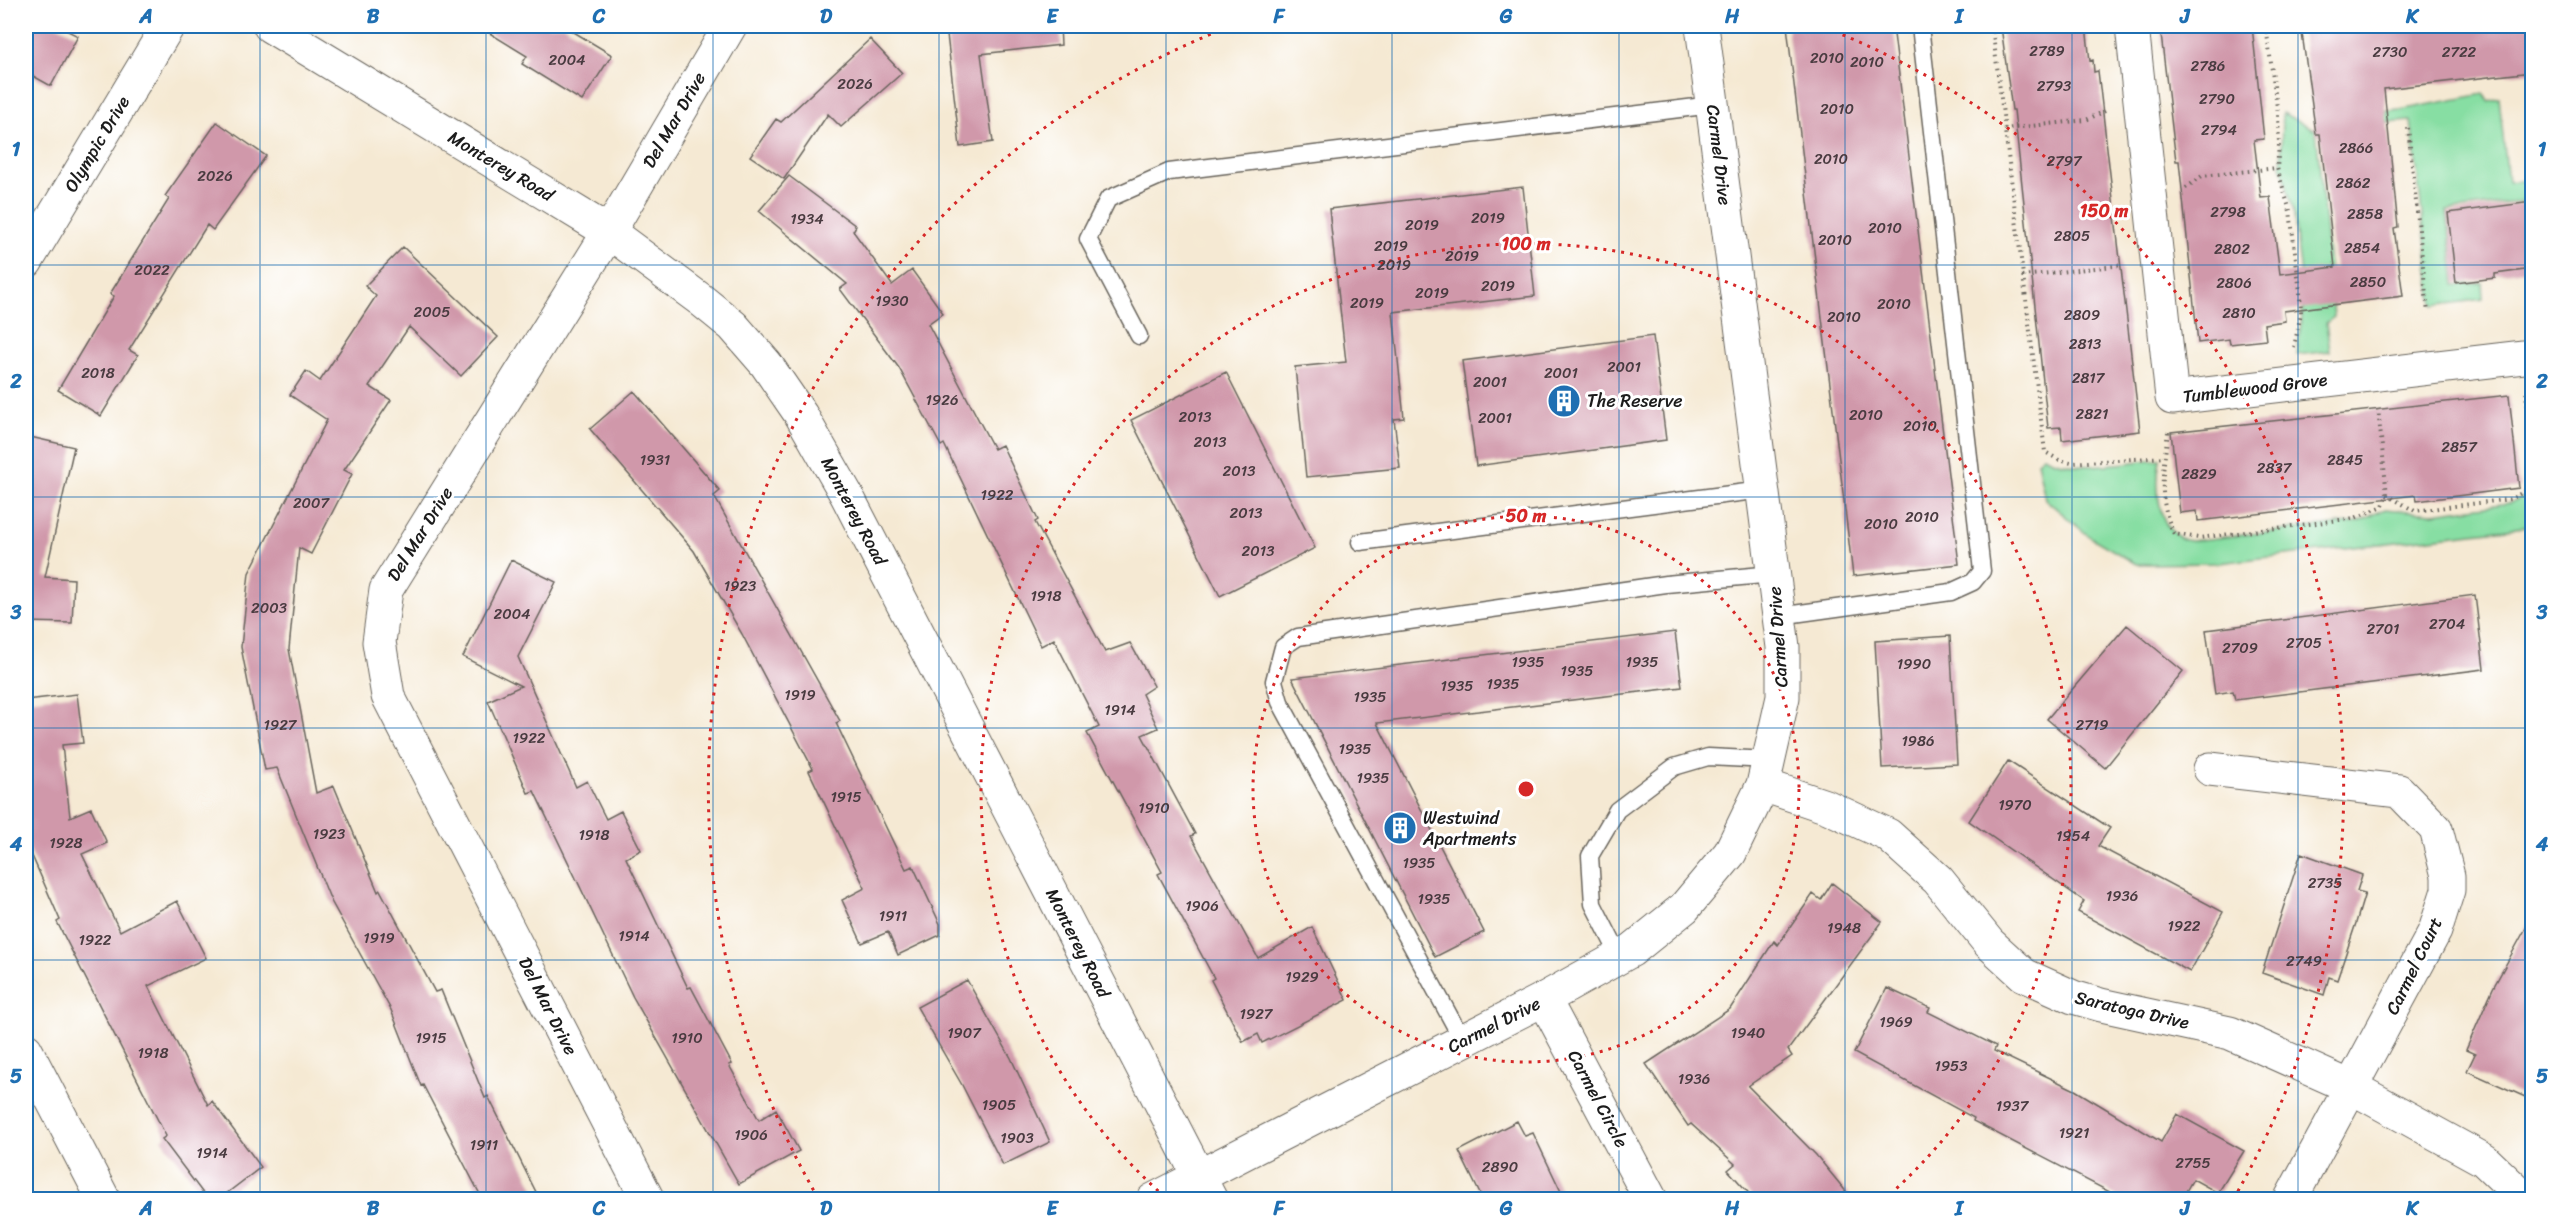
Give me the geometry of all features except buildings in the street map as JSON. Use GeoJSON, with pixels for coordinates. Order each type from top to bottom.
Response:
{"type":"FeatureCollection","features":[{"type":"Feature","properties":{"kind":"street","name":"Olympic Drive"},"geometry":{"type":"LineString","coordinates":[[26,262],[168,26]]}},
{"type":"Feature","properties":{"kind":"street","name":"Monterey Road"},"geometry":{"type":"LineString","coordinates":[[270,26],[609,232],[733,326],[766,364],[801,415],[846,494],[1204,1188]]}},
{"type":"Feature","properties":{"kind":"street","name":"Del Mar Drive"},"geometry":{"type":"LineString","coordinates":[[648,1200],[388,696],[379,642],[386,590],[609,232],[730,26]]}},
{"type":"Feature","properties":{"kind":"street","name":"Carmel Drive"},"geometry":{"type":"LineString","coordinates":[[1153,1200],[1204,1188],[1463,1041],[1620,957],[1684,908],[1730,853],[1767,772],[1783,697],[1783,647],[1702,26]]}},
{"type":"Feature","properties":{"kind":"street","name":"Tumblewood Grove"},"geometry":{"type":"LineString","coordinates":[[2132,26],[2172,398],[2527,357]]}},
{"type":"Feature","properties":{"kind":"street","name":"Carmel Court"},"geometry":{"type":"LineString","coordinates":[[2210,769],[2399,791],[2436,829],[2448,876],[2448,890],[2435,931],[2351,1087]]}},
{"type":"Feature","properties":{"kind":"street","name":"Saratoga Drive"},"geometry":{"type":"LineString","coordinates":[[1767,772],[1828,807],[1888,835],[1938,880],[1989,943],[2024,975],[2073,997],[2101,1005],[2230,1033],[2351,1087],[2484,1160],[2526,1200]]}},
{"type":"Feature","properties":{"kind":"street","name":"Carmel Circle"},"geometry":{"type":"LineString","coordinates":[[1544,999],[1652,1200]]}},
{"type":"Feature","properties":{"kind":"street"},"geometry":{"type":"LineString","coordinates":[[26,1050],[104,1200]]}},
{"type":"Feature","properties":{"kind":"street"},"geometry":{"type":"LineString","coordinates":[[2290,1200],[2351,1087]]}},
{"type":"Feature","properties":{"kind":"lane"},"geometry":{"type":"LineString","coordinates":[[1779,616],[1951,592],[1973,582],[1982,571],[1920,26]]}},
{"type":"Feature","properties":{"kind":"lane"},"geometry":{"type":"LineString","coordinates":[[1139,336],[1088,239],[1108,199],[1169,172],[1712,105]]}},
{"type":"Feature","properties":{"kind":"lane"},"geometry":{"type":"LineString","coordinates":[[1360,542],[1762,490]]}},
{"type":"Feature","properties":{"kind":"lane"},"geometry":{"type":"LineString","coordinates":[[1463,1041],[1280,702],[1274,681],[1283,646],[1298,637],[1666,584],[1773,574]]}},
{"type":"Feature","properties":{"kind":"lane"},"geometry":{"type":"LineString","coordinates":[[1620,957],[1593,904],[1590,856],[1617,810],[1674,767],[1708,757],[1767,772]]}},
{"type":"Feature","properties":{"kind":"path"},"geometry":{"type":"LineString","coordinates":[[1992,26],[2045,452],[2059,460],[2071,463],[2165,456]]}},
{"type":"Feature","properties":{"kind":"path"},"geometry":{"type":"LineString","coordinates":[[2266,26],[2278,115],[2277,168],[2290,211],[2300,292],[2301,313],[2293,352]]}},
{"type":"Feature","properties":{"kind":"path"},"geometry":{"type":"LineString","coordinates":[[2004,129],[2085,120],[2114,107],[2140,103]]}},
{"type":"Feature","properties":{"kind":"path"},"geometry":{"type":"LineString","coordinates":[[2408,128],[2428,313]]}},
{"type":"Feature","properties":{"kind":"path"},"geometry":{"type":"LineString","coordinates":[[2151,199],[2178,194],[2202,176],[2277,168]]}},
{"type":"Feature","properties":{"kind":"path"},"geometry":{"type":"LineString","coordinates":[[2022,276],[2158,262]]}},
{"type":"Feature","properties":{"kind":"path"},"geometry":{"type":"LineString","coordinates":[[2527,357],[2532,457]]}},
{"type":"Feature","properties":{"kind":"path"},"geometry":{"type":"LineString","coordinates":[[2172,398],[2161,479],[2167,519],[2174,534],[2199,538],[2355,518],[2382,506],[2387,495],[2374,374]]}},
{"type":"Feature","properties":{"kind":"path"},"geometry":{"type":"LineString","coordinates":[[2387,495],[2415,511],[2511,500],[2532,487]]}},
{"type":"Feature","properties":{"kind":"green space"},"geometry":{"type":"Polygon","coordinates":[[[2483,94],[2489,101],[2499,98],[2508,182],[2532,180],[2532,200],[2447,211],[2455,285],[2482,283],[2483,299],[2433,306],[2411,121],[2342,126],[2341,116],[2400,110],[2483,94]]]}},
{"type":"Feature","properties":{"kind":"green space"},"geometry":{"type":"Polygon","coordinates":[[[2282,113],[2316,130],[2334,317],[2326,323],[2330,351],[2297,355],[2304,300],[2293,208],[2281,165],[2282,113]]]}},
{"type":"Feature","properties":{"kind":"green space"},"geometry":{"type":"Polygon","coordinates":[[[2043,456],[2056,461],[2085,466],[2160,459],[2158,496],[2164,520],[2170,530],[2190,541],[2358,522],[2385,509],[2433,513],[2510,503],[2532,492],[2532,526],[2219,563],[2136,564],[2090,537],[2045,499],[2037,461],[2043,456]]]}},
{"type":"Feature","properties":{"kind":"place","name":"The Reserve"},"geometry":{"type":"Point","coordinates":[1564,401]}},
{"type":"Feature","properties":{"kind":"place","name":"Westwind Apartments"},"geometry":{"type":"Point","coordinates":[1400,828]}}]}
